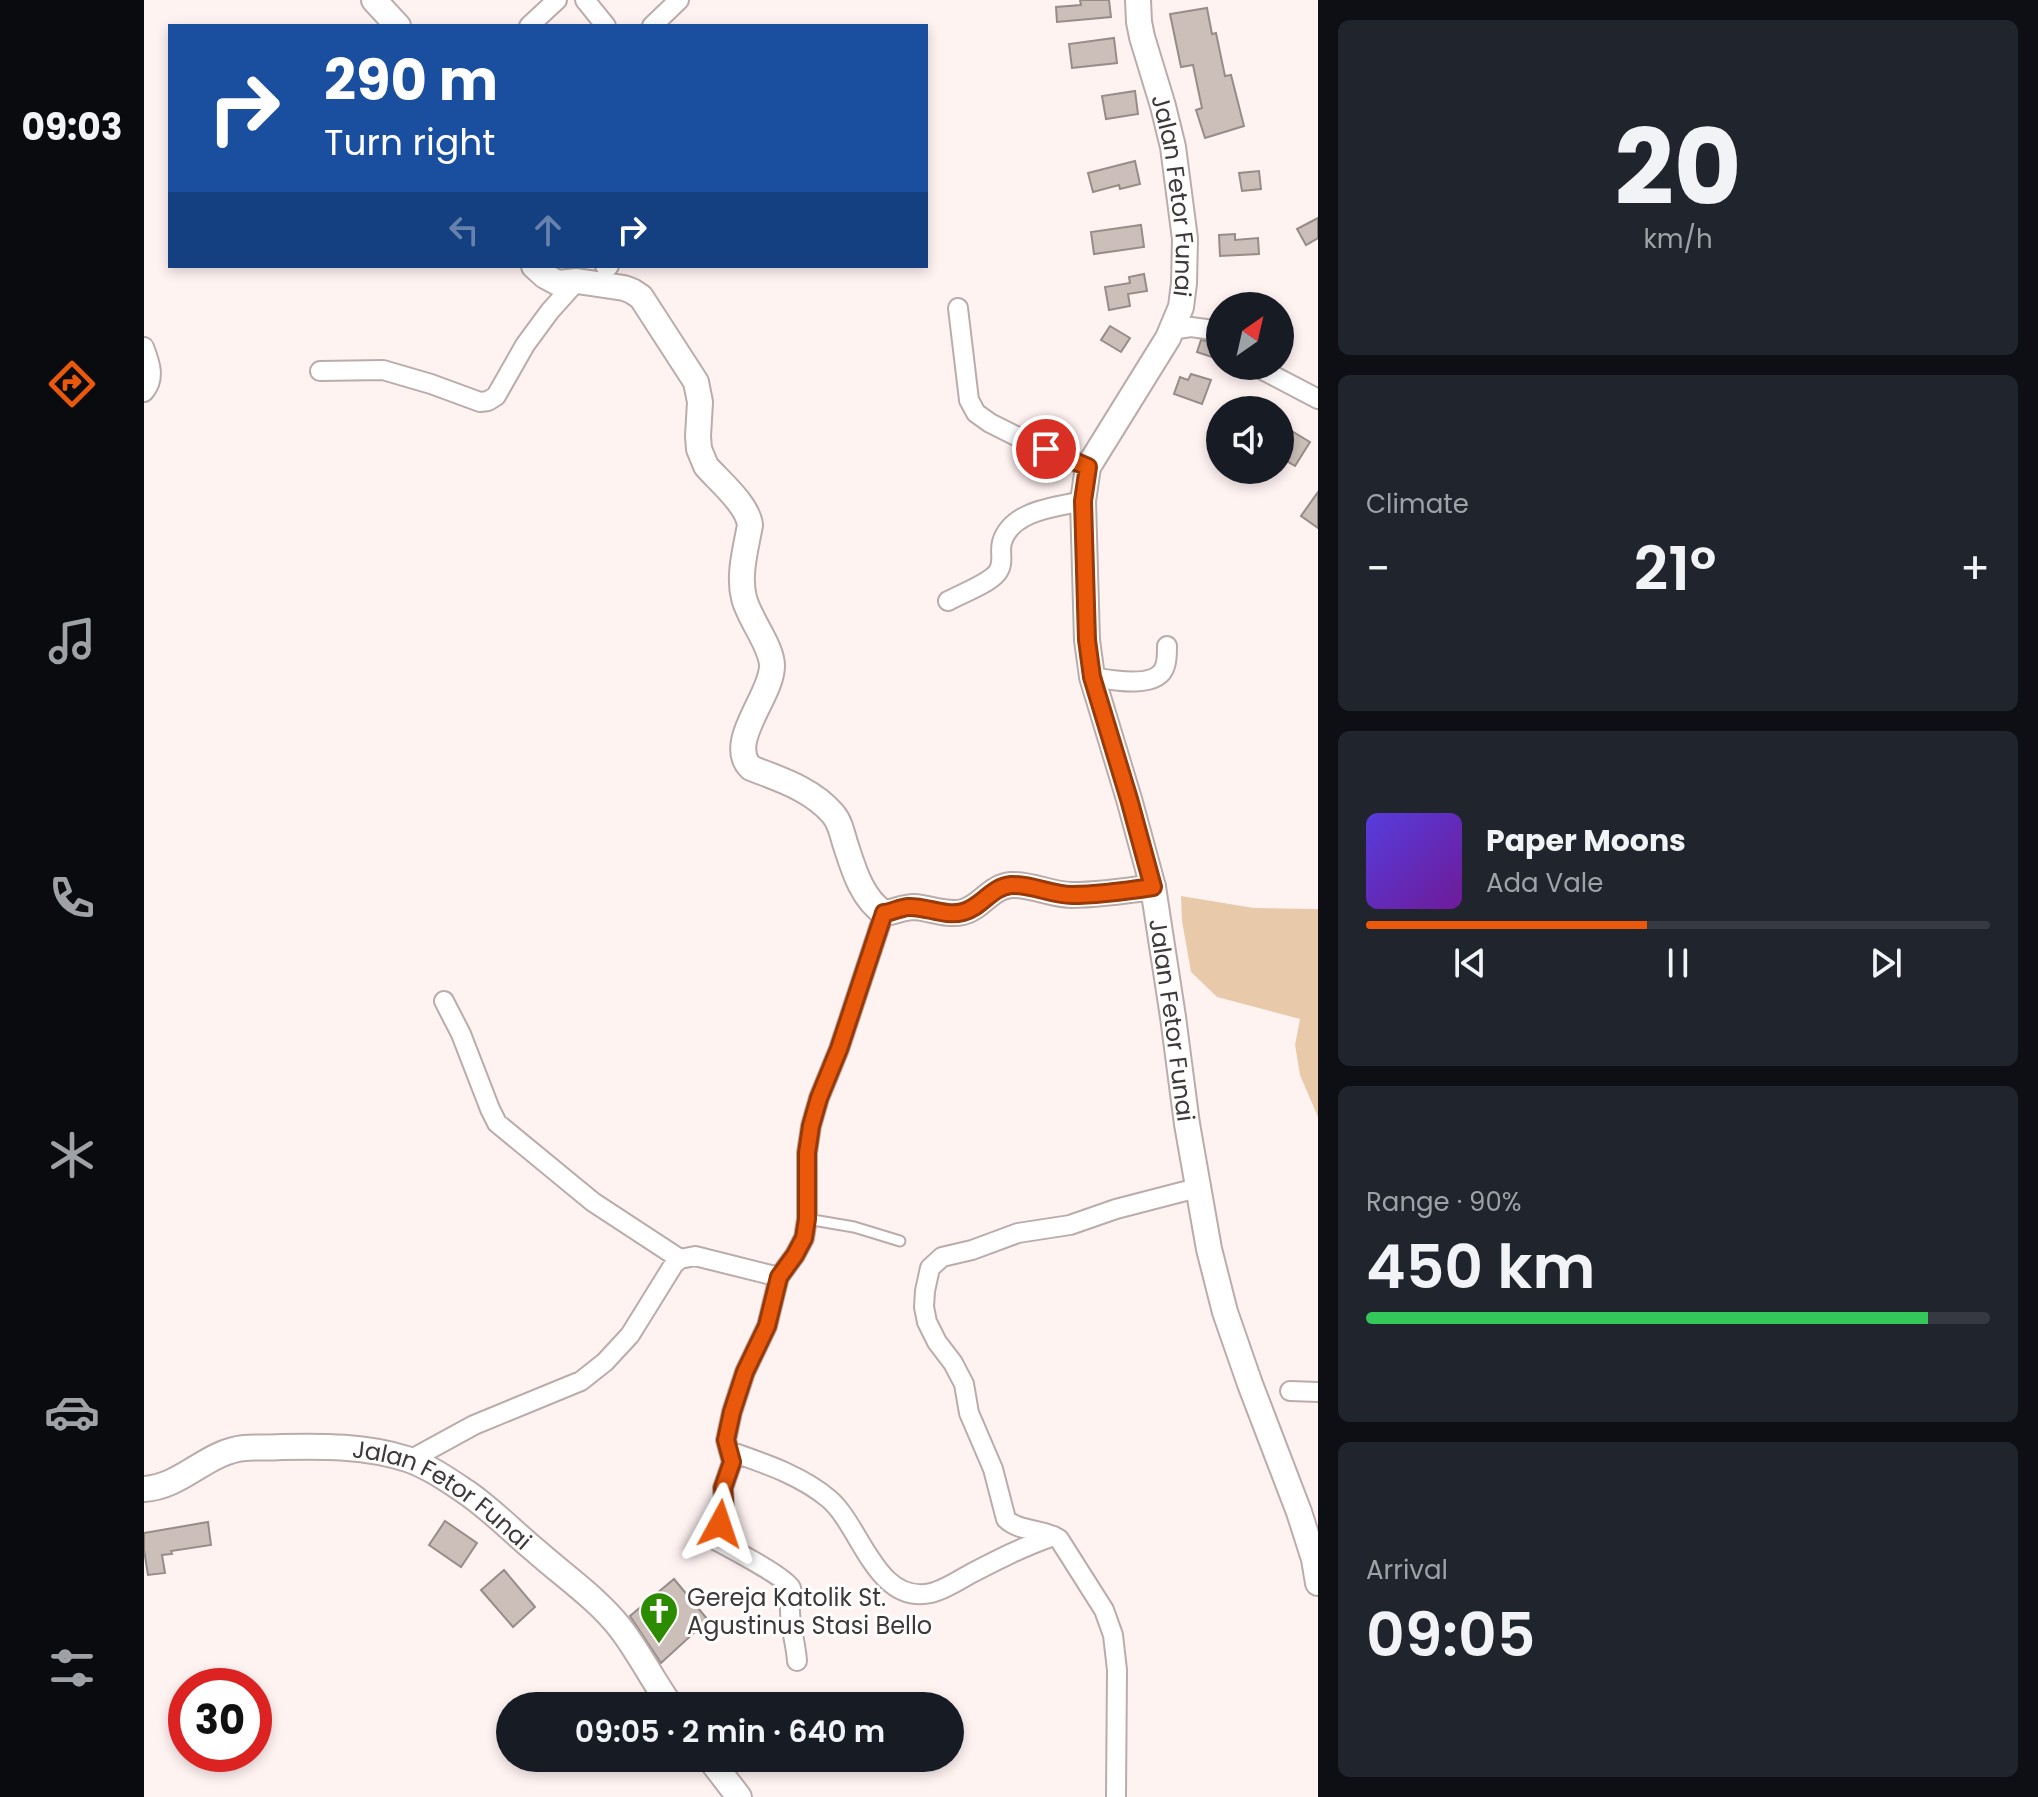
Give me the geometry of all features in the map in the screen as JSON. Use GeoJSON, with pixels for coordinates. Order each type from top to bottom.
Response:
{"type":"FeatureCollection","features":[{"type":"Feature","properties":{"kind":"street"},"geometry":{"type":"LineString","coordinates":[[374,0],[396,24]]}},
{"type":"Feature","properties":{"kind":"street"},"geometry":{"type":"LineString","coordinates":[[533,24],[557,0]]}},
{"type":"Feature","properties":{"kind":"street"},"geometry":{"type":"LineString","coordinates":[[585,0],[604,24]]}},
{"type":"Feature","properties":{"kind":"street","name":"Jalan Fetor Funai"},"geometry":{"type":"LineString","coordinates":[[1138,0],[1142,37],[1173,147],[1185,239],[1184,283],[1181,307],[1171,330],[1088,467],[1083,501],[1087,640],[1092,677],[1153,887],[1197,1188],[1209,1249],[1225,1312],[1299,1512],[1318,1583]]}},
{"type":"Feature","properties":{"kind":"street"},"geometry":{"type":"LineString","coordinates":[[656,24],[675,13]]}},
{"type":"Feature","properties":{"kind":"street"},"geometry":{"type":"LineString","coordinates":[[536,268],[558,283],[577,281],[624,288],[637,294],[696,382],[700,402],[698,436],[703,459],[749,518],[742,589],[748,611],[771,656],[771,674],[742,744],[745,762],[751,768],[810,794],[833,813],[859,881],[871,903],[884,913]]}},
{"type":"Feature","properties":{"kind":"street"},"geometry":{"type":"LineString","coordinates":[[320,371],[383,370],[480,402],[488,401],[496,396],[535,331],[577,281]]}},
{"type":"Feature","properties":{"kind":"street"},"geometry":{"type":"LineString","coordinates":[[958,308],[969,400],[976,413],[1014,435],[1088,467]]}},
{"type":"Feature","properties":{"kind":"street"},"geometry":{"type":"LineString","coordinates":[[1171,330],[1206,328]]}},
{"type":"Feature","properties":{"kind":"street"},"geometry":{"type":"LineString","coordinates":[[144,347],[152,378],[144,392]]}},
{"type":"Feature","properties":{"kind":"street"},"geometry":{"type":"LineString","coordinates":[[1282,380],[1318,399]]}},
{"type":"Feature","properties":{"kind":"street"},"geometry":{"type":"LineString","coordinates":[[948,601],[997,572],[1002,561],[1002,541],[1017,522],[1036,512],[1083,501]]}},
{"type":"Feature","properties":{"kind":"street"},"geometry":{"type":"LineString","coordinates":[[1092,677],[1149,681],[1162,673],[1167,646]]}},
{"type":"Feature","properties":{"kind":"street"},"geometry":{"type":"LineString","coordinates":[[884,913],[908,907],[947,913],[964,912],[998,888],[1010,885],[1072,895],[1153,887]]}},
{"type":"Feature","properties":{"kind":"street"},"geometry":{"type":"LineString","coordinates":[[797,1661],[790,1616],[790,1586],[780,1577],[717,1541],[724,1506],[723,1488],[732,1462],[726,1440],[745,1372],[767,1326],[779,1277],[804,1238],[811,1126],[884,913]]}},
{"type":"Feature","properties":{"kind":"street"},"geometry":{"type":"LineString","coordinates":[[444,1001],[461,1034],[497,1123],[593,1202],[680,1259]]}},
{"type":"Feature","properties":{"kind":"street"},"geometry":{"type":"LineString","coordinates":[[1116,1797],[1117,1670],[1113,1635],[1104,1610],[1064,1545],[1047,1532],[1016,1526],[1006,1519],[993,1469],[969,1413],[964,1384],[927,1322],[924,1307],[926,1283],[930,1268],[942,1257],[1018,1233],[1070,1225],[1116,1209],[1197,1188]]}},
{"type":"Feature","properties":{"kind":"street"},"geometry":{"type":"LineString","coordinates":[[410,1460],[474,1425],[581,1381],[605,1362],[630,1335],[680,1259],[695,1256],[779,1277]]}},
{"type":"Feature","properties":{"kind":"street"},"geometry":{"type":"LineString","coordinates":[[1290,1391],[1318,1392]]}},
{"type":"Feature","properties":{"kind":"street","name":"Jalan Fetor Funai"},"geometry":{"type":"LineString","coordinates":[[144,1489],[170,1484],[212,1458],[243,1448],[341,1447],[410,1460],[468,1493],[596,1603],[619,1626],[662,1692]]}},
{"type":"Feature","properties":{"kind":"street"},"geometry":{"type":"LineString","coordinates":[[729,1451],[770,1466],[826,1496],[835,1504],[887,1579],[900,1590],[912,1594],[934,1593],[1018,1549],[1054,1536]]}},
{"type":"Feature","properties":{"kind":"street"},"geometry":{"type":"LineString","coordinates":[[720,1772],[739,1797]]}},
{"type":"Feature","properties":{"kind":"lane"},"geometry":{"type":"LineString","coordinates":[[807,1219],[854,1227],[900,1241]]}},
{"type":"Feature","properties":{"kind":"shaded area"},"geometry":{"type":"Polygon","coordinates":[[[1181,896],[1254,908],[1318,909],[1318,1117],[1300,1075],[1295,1045],[1300,1019],[1217,997],[1191,972],[1181,896]]]}},
{"type":"Feature","properties":{"kind":"building"},"geometry":{"type":"Polygon","coordinates":[[[1080,0],[1109,0],[1111,17],[1057,22],[1056,7],[1081,5],[1080,0]]]}},
{"type":"Feature","properties":{"kind":"building"},"geometry":{"type":"Polygon","coordinates":[[[1207,8],[1225,76],[1231,75],[1244,126],[1205,138],[1196,110],[1202,108],[1193,65],[1181,67],[1170,14],[1207,8]]]}},
{"type":"Feature","properties":{"kind":"building"},"geometry":{"type":"Polygon","coordinates":[[[1114,38],[1117,63],[1072,68],[1069,44],[1114,38]]]}},
{"type":"Feature","properties":{"kind":"building"},"geometry":{"type":"Polygon","coordinates":[[[1135,91],[1138,114],[1106,119],[1102,96],[1135,91]]]}},
{"type":"Feature","properties":{"kind":"building"},"geometry":{"type":"Polygon","coordinates":[[[1135,161],[1140,184],[1120,189],[1119,185],[1093,192],[1088,173],[1135,161]]]}},
{"type":"Feature","properties":{"kind":"building"},"geometry":{"type":"Polygon","coordinates":[[[1259,171],[1261,189],[1242,191],[1239,173],[1259,171]]]}},
{"type":"Feature","properties":{"kind":"building"},"geometry":{"type":"Polygon","coordinates":[[[1318,218],[1318,238],[1306,245],[1297,229],[1318,218]]]}},
{"type":"Feature","properties":{"kind":"building"},"geometry":{"type":"Polygon","coordinates":[[[1141,225],[1144,247],[1094,254],[1091,232],[1141,225]]]}},
{"type":"Feature","properties":{"kind":"building"},"geometry":{"type":"Polygon","coordinates":[[[1235,234],[1235,240],[1258,238],[1259,254],[1220,256],[1219,235],[1235,234]]]}},
{"type":"Feature","properties":{"kind":"building"},"geometry":{"type":"Polygon","coordinates":[[[1144,274],[1147,291],[1128,294],[1130,306],[1109,310],[1105,287],[1130,283],[1129,277],[1144,274]]]}},
{"type":"Feature","properties":{"kind":"building"},"geometry":{"type":"Polygon","coordinates":[[[1110,326],[1130,338],[1121,352],[1101,340],[1110,326]]]}},
{"type":"Feature","properties":{"kind":"building"},"geometry":{"type":"Polygon","coordinates":[[[1201,340],[1206,341],[1206,355],[1197,352],[1201,340]]]}},
{"type":"Feature","properties":{"kind":"building"},"geometry":{"type":"Polygon","coordinates":[[[1191,374],[1211,380],[1202,404],[1174,394],[1180,377],[1188,380],[1191,374]]]}},
{"type":"Feature","properties":{"kind":"building"},"geometry":{"type":"Polygon","coordinates":[[[1294,432],[1310,442],[1294,465],[1294,432]]]}},
{"type":"Feature","properties":{"kind":"building"},"geometry":{"type":"Polygon","coordinates":[[[1318,492],[1318,528],[1301,516],[1318,492]]]}},
{"type":"Feature","properties":{"kind":"building"},"geometry":{"type":"Polygon","coordinates":[[[445,1521],[477,1543],[461,1567],[429,1545],[445,1521]]]}},
{"type":"Feature","properties":{"kind":"building"},"geometry":{"type":"Polygon","coordinates":[[[208,1522],[211,1545],[162,1555],[165,1573],[148,1575],[144,1533],[208,1522]]]}},
{"type":"Feature","properties":{"kind":"building"},"geometry":{"type":"Polygon","coordinates":[[[504,1570],[535,1607],[513,1627],[481,1590],[504,1570]]]}},
{"type":"Feature","properties":{"kind":"building","name":"Gereja Katolik St. Agustinus Stasi Bello"},"geometry":{"type":"Polygon","coordinates":[[[674,1579],[708,1620],[661,1663],[630,1616],[674,1579]]]}},
{"type":"Feature","properties":{"kind":"place","name":"Gereja Katolik St. Agustinus Stasi Bello"},"geometry":{"type":"Point","coordinates":[659,1645]}},
{"type":"Feature","properties":{"kind":"route"},"geometry":{"type":"LineString","coordinates":[[720,1524],[723,1488],[732,1462],[726,1440],[732,1412],[745,1372],[767,1326],[779,1277],[804,1238],[811,1126],[884,913],[908,907],[947,913],[964,912],[998,888],[1010,885],[1072,895],[1153,887],[1092,677],[1087,640],[1083,501],[1088,467],[1046,449]]}}]}
